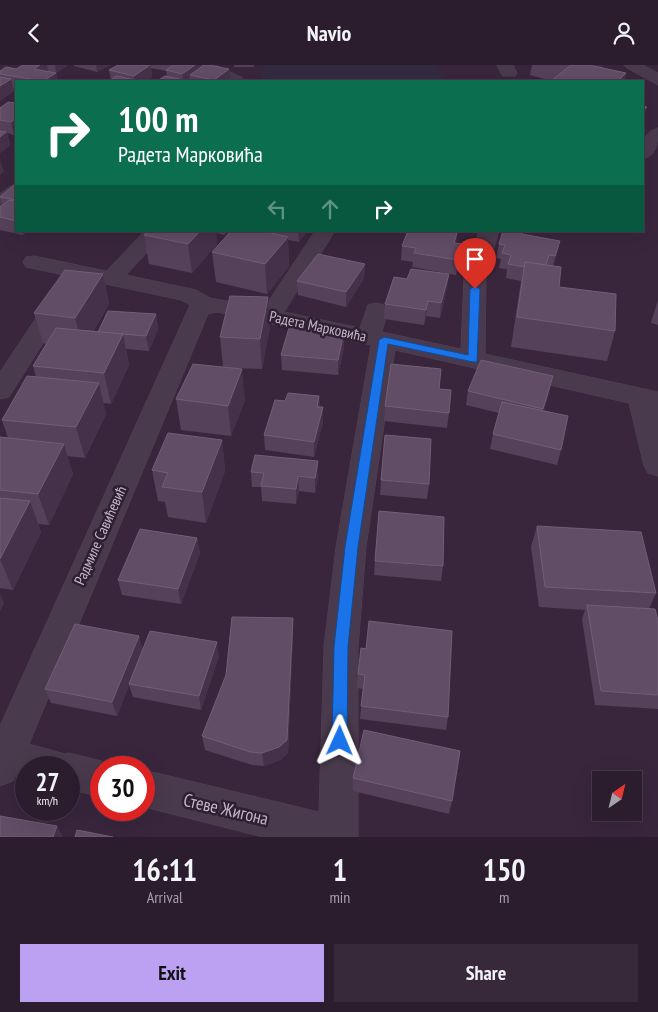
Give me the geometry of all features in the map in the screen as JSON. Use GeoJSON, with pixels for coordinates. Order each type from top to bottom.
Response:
{"type":"FeatureCollection","features":[{"type":"Feature","properties":{"kind":"street"},"geometry":{"type":"LineString","coordinates":[[203,65],[235,80]]}},
{"type":"Feature","properties":{"kind":"street"},"geometry":{"type":"LineString","coordinates":[[632,65],[658,80]]}},
{"type":"Feature","properties":{"kind":"street"},"geometry":{"type":"LineString","coordinates":[[644,151],[658,133]]}},
{"type":"Feature","properties":{"kind":"street"},"geometry":{"type":"LineString","coordinates":[[0,203],[15,192]]}},
{"type":"Feature","properties":{"kind":"street"},"geometry":{"type":"LineString","coordinates":[[110,279],[156,232]]}},
{"type":"Feature","properties":{"kind":"street"},"geometry":{"type":"LineString","coordinates":[[270,316],[300,255],[324,232]]}},
{"type":"Feature","properties":{"kind":"street"},"geometry":{"type":"LineString","coordinates":[[473,359],[475,277],[489,232]]}},
{"type":"Feature","properties":{"kind":"street","name":"Радета Марковића"},"geometry":{"type":"LineString","coordinates":[[34,262],[188,295],[206,305],[213,304],[270,316],[650,399]]}},
{"type":"Feature","properties":{"kind":"street"},"geometry":{"type":"LineString","coordinates":[[0,391],[77,272]]}},
{"type":"Feature","properties":{"kind":"street","name":"Радмиле Савићевић"},"geometry":{"type":"LineString","coordinates":[[3,762],[198,310],[206,305]]}},
{"type":"Feature","properties":{"kind":"street","name":"Стеве Жигона"},"geometry":{"type":"LineString","coordinates":[[155,792],[338,836],[341,647],[376,339],[376,310]]}},
{"type":"Feature","properties":{"kind":"street"},"geometry":{"type":"LineString","coordinates":[[650,399],[658,466]]}},
{"type":"Feature","properties":{"kind":"shaded area"},"geometry":{"type":"Polygon","coordinates":[[[265,65],[433,65],[442,73],[440,80],[278,80],[261,78],[265,65]]]}},
{"type":"Feature","properties":{"kind":"building"},"geometry":{"type":"Polygon","coordinates":[[[23,65],[40,65],[34,69],[56,73],[45,80],[0,74],[0,71],[6,67],[16,69],[23,65]]]}},
{"type":"Feature","properties":{"kind":"building"},"geometry":{"type":"Polygon","coordinates":[[[118,65],[150,65],[134,76],[109,70],[118,65]]]}},
{"type":"Feature","properties":{"kind":"building"},"geometry":{"type":"Polygon","coordinates":[[[173,65],[195,65],[182,74],[166,70],[173,65]]]}},
{"type":"Feature","properties":{"kind":"building"},"geometry":{"type":"Polygon","coordinates":[[[204,65],[229,69],[214,80],[190,75],[204,65]]]}},
{"type":"Feature","properties":{"kind":"building"},"geometry":{"type":"Polygon","coordinates":[[[571,65],[589,65],[626,73],[619,80],[552,80],[571,65]]]}},
{"type":"Feature","properties":{"kind":"building"},"geometry":{"type":"Polygon","coordinates":[[[116,76],[135,80],[110,80],[116,76]]]}},
{"type":"Feature","properties":{"kind":"building"},"geometry":{"type":"Polygon","coordinates":[[[165,76],[179,79],[178,80],[159,80],[165,76]]]}},
{"type":"Feature","properties":{"kind":"building"},"geometry":{"type":"Polygon","coordinates":[[[0,77],[11,79],[0,86],[0,77]]]}},
{"type":"Feature","properties":{"kind":"building"},"geometry":{"type":"Polygon","coordinates":[[[8,102],[15,103],[15,119],[11,122],[0,120],[0,108],[8,102]]]}},
{"type":"Feature","properties":{"kind":"building"},"geometry":{"type":"Polygon","coordinates":[[[0,131],[6,132],[0,137],[0,131]]]}},
{"type":"Feature","properties":{"kind":"building"},"geometry":{"type":"Polygon","coordinates":[[[15,184],[15,200],[0,197],[15,184]]]}},
{"type":"Feature","properties":{"kind":"building"},"geometry":{"type":"Polygon","coordinates":[[[9,200],[15,201],[15,221],[0,217],[0,207],[9,200]]]}},
{"type":"Feature","properties":{"kind":"building"},"geometry":{"type":"Polygon","coordinates":[[[147,232],[199,232],[188,244],[144,235],[147,232]]]}},
{"type":"Feature","properties":{"kind":"building"},"geometry":{"type":"Polygon","coordinates":[[[230,232],[268,232],[288,237],[265,264],[212,252],[230,232]]]}},
{"type":"Feature","properties":{"kind":"building"},"geometry":{"type":"Polygon","coordinates":[[[408,232],[457,233],[454,243],[463,244],[458,260],[414,253],[416,248],[402,246],[408,232]]]}},
{"type":"Feature","properties":{"kind":"building"},"geometry":{"type":"Polygon","coordinates":[[[503,232],[523,232],[522,234],[560,241],[555,256],[549,255],[546,265],[525,262],[524,267],[508,264],[511,255],[502,253],[505,245],[499,244],[503,232]]]}},
{"type":"Feature","properties":{"kind":"building"},"geometry":{"type":"Polygon","coordinates":[[[318,254],[365,264],[346,292],[297,281],[318,254]]]}},
{"type":"Feature","properties":{"kind":"building"},"geometry":{"type":"Polygon","coordinates":[[[525,262],[561,267],[559,287],[616,294],[615,331],[517,317],[525,262]]]}},
{"type":"Feature","properties":{"kind":"building"},"geometry":{"type":"Polygon","coordinates":[[[411,269],[449,274],[441,303],[428,301],[426,310],[385,304],[394,277],[407,279],[411,269]]]}},
{"type":"Feature","properties":{"kind":"building"},"geometry":{"type":"Polygon","coordinates":[[[65,270],[103,274],[75,318],[34,313],[65,270]]]}},
{"type":"Feature","properties":{"kind":"building"},"geometry":{"type":"Polygon","coordinates":[[[230,296],[268,297],[260,339],[220,337],[230,296]]]}},
{"type":"Feature","properties":{"kind":"building"},"geometry":{"type":"Polygon","coordinates":[[[108,311],[156,314],[146,336],[98,332],[108,311]]]}},
{"type":"Feature","properties":{"kind":"building"},"geometry":{"type":"Polygon","coordinates":[[[56,328],[123,334],[104,373],[33,366],[56,328]]]}},
{"type":"Feature","properties":{"kind":"building"},"geometry":{"type":"Polygon","coordinates":[[[289,328],[344,332],[338,360],[281,355],[289,328]]]}},
{"type":"Feature","properties":{"kind":"building"},"geometry":{"type":"Polygon","coordinates":[[[481,360],[553,376],[543,409],[468,391],[481,360]]]}},
{"type":"Feature","properties":{"kind":"building"},"geometry":{"type":"Polygon","coordinates":[[[193,364],[242,369],[228,406],[176,399],[193,364]]]}},
{"type":"Feature","properties":{"kind":"building"},"geometry":{"type":"Polygon","coordinates":[[[391,364],[441,369],[439,389],[451,390],[449,413],[385,406],[391,364]]]}},
{"type":"Feature","properties":{"kind":"building"},"geometry":{"type":"Polygon","coordinates":[[[27,376],[99,383],[76,427],[2,420],[27,376]]]}},
{"type":"Feature","properties":{"kind":"building"},"geometry":{"type":"Polygon","coordinates":[[[288,393],[319,396],[317,407],[323,407],[314,442],[264,435],[275,400],[285,401],[288,393]]]}},
{"type":"Feature","properties":{"kind":"building"},"geometry":{"type":"Polygon","coordinates":[[[502,402],[568,416],[561,450],[493,434],[502,402]]]}},
{"type":"Feature","properties":{"kind":"building"},"geometry":{"type":"Polygon","coordinates":[[[168,433],[222,440],[202,492],[162,487],[168,473],[152,470],[168,433]]]}},
{"type":"Feature","properties":{"kind":"building"},"geometry":{"type":"Polygon","coordinates":[[[385,435],[431,439],[429,484],[381,480],[385,435]]]}},
{"type":"Feature","properties":{"kind":"building"},"geometry":{"type":"Polygon","coordinates":[[[0,437],[64,444],[38,494],[0,490],[0,437]]]}},
{"type":"Feature","properties":{"kind":"building"},"geometry":{"type":"Polygon","coordinates":[[[255,455],[318,461],[315,478],[298,476],[296,489],[261,486],[264,473],[251,472],[255,455]]]}},
{"type":"Feature","properties":{"kind":"building"},"geometry":{"type":"Polygon","coordinates":[[[0,498],[30,501],[0,559],[0,498]]]}},
{"type":"Feature","properties":{"kind":"building"},"geometry":{"type":"Polygon","coordinates":[[[379,511],[444,517],[443,566],[375,561],[379,511]]]}},
{"type":"Feature","properties":{"kind":"building"},"geometry":{"type":"Polygon","coordinates":[[[537,526],[641,532],[656,593],[545,587],[537,526]]]}},
{"type":"Feature","properties":{"kind":"building"},"geometry":{"type":"Polygon","coordinates":[[[140,529],[197,538],[178,589],[118,580],[140,529]]]}},
{"type":"Feature","properties":{"kind":"building"},"geometry":{"type":"Polygon","coordinates":[[[587,605],[655,609],[658,621],[658,695],[601,691],[587,605]]]}},
{"type":"Feature","properties":{"kind":"building"},"geometry":{"type":"Polygon","coordinates":[[[232,617],[293,618],[287,740],[279,747],[262,753],[250,752],[202,736],[226,675],[232,617]]]}},
{"type":"Feature","properties":{"kind":"building"},"geometry":{"type":"Polygon","coordinates":[[[369,621],[452,631],[448,717],[361,706],[365,675],[358,674],[361,648],[366,649],[369,621]]]}},
{"type":"Feature","properties":{"kind":"building"},"geometry":{"type":"Polygon","coordinates":[[[75,624],[139,636],[112,702],[45,689],[75,624]]]}},
{"type":"Feature","properties":{"kind":"building"},"geometry":{"type":"Polygon","coordinates":[[[150,631],[217,642],[199,696],[129,684],[150,631]]]}},
{"type":"Feature","properties":{"kind":"building"},"geometry":{"type":"Polygon","coordinates":[[[364,730],[460,751],[452,801],[353,778],[364,730]]]}},
{"type":"Feature","properties":{"kind":"building"},"geometry":{"type":"Polygon","coordinates":[[[0,816],[15,819],[15,821],[28,821],[57,826],[53,837],[0,837],[0,816]]]}},
{"type":"Feature","properties":{"kind":"building"},"geometry":{"type":"Polygon","coordinates":[[[77,830],[113,837],[75,837],[77,830]]]}},
{"type":"Feature","properties":{"kind":"route"},"geometry":{"type":"LineString","coordinates":[[340,741],[341,647],[351,547],[384,340],[473,359],[475,289]]}}]}
